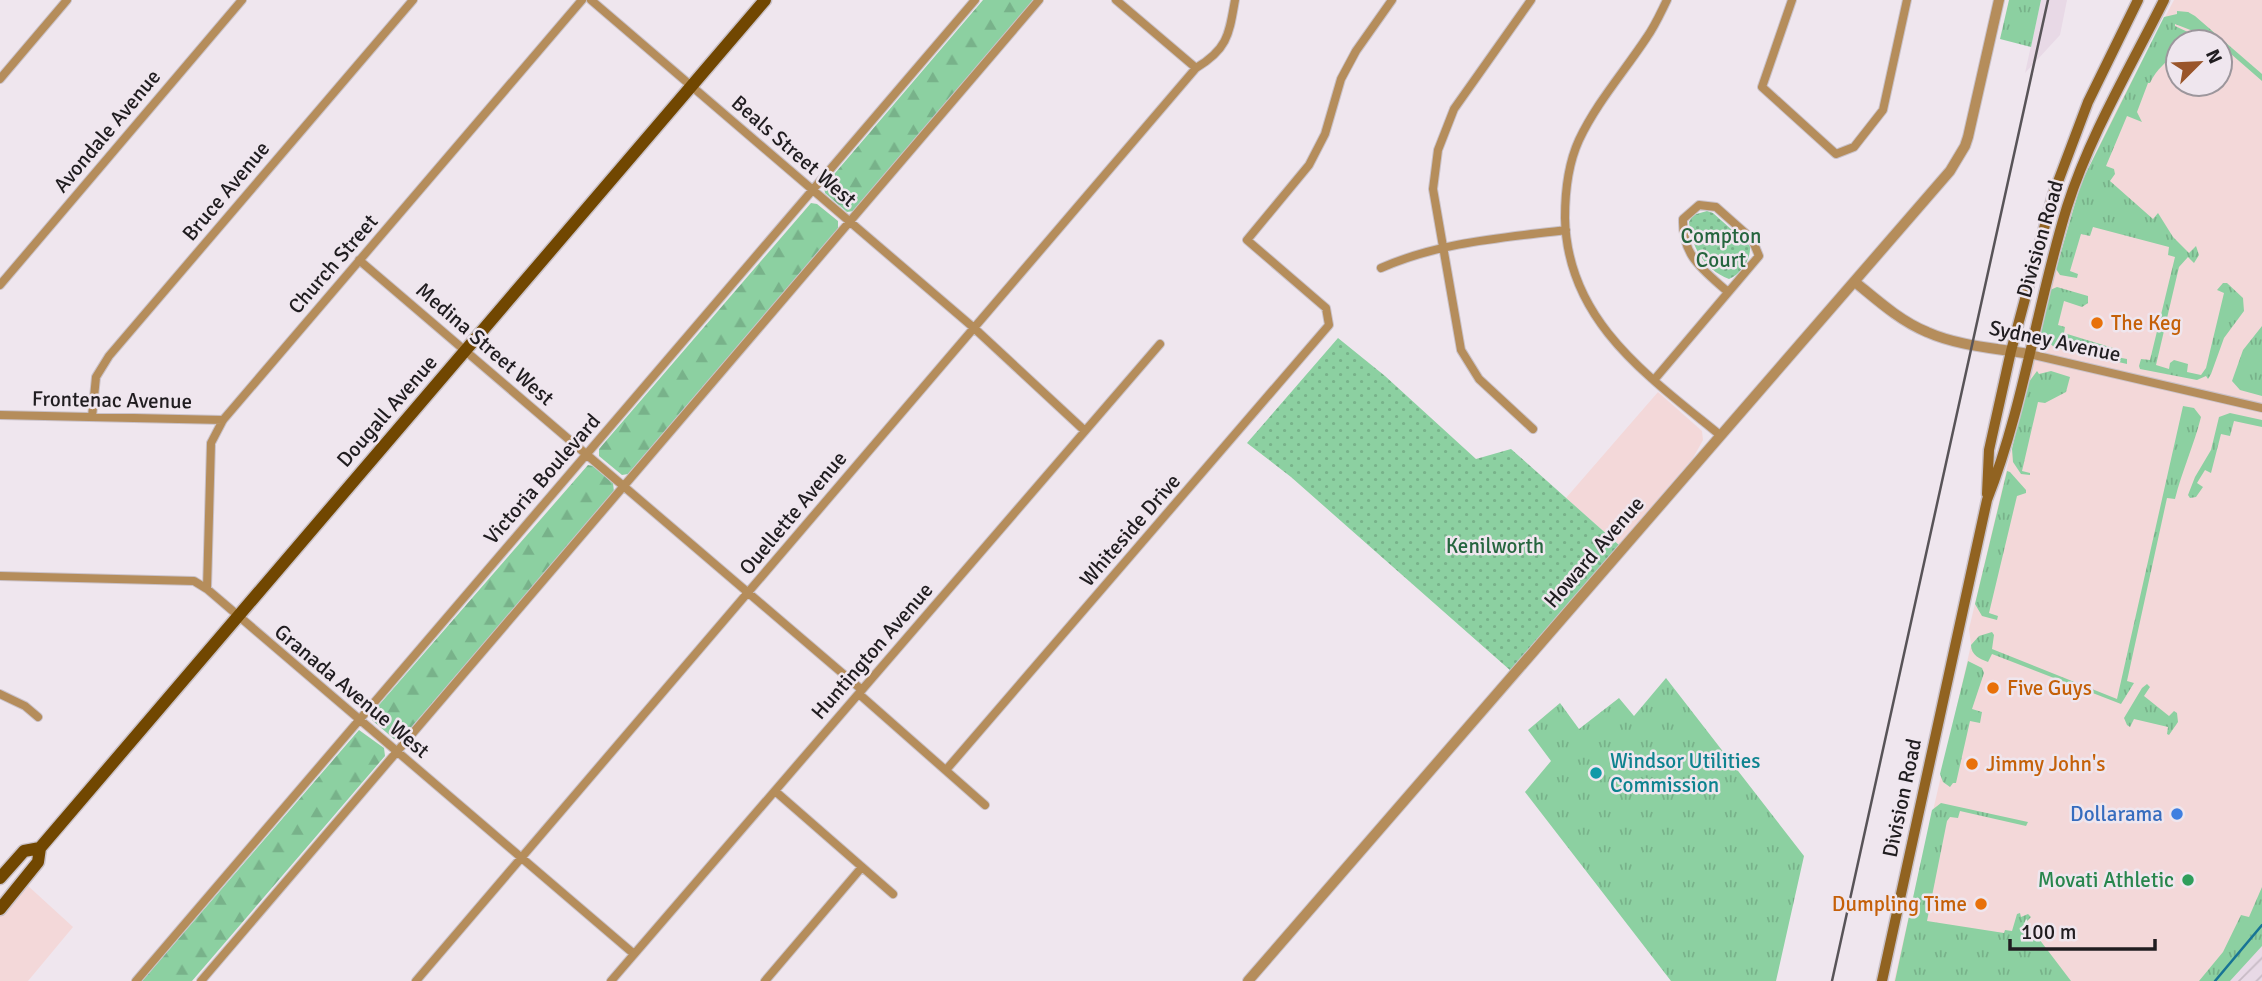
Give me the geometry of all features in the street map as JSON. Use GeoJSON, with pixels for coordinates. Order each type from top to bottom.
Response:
{"type":"FeatureCollection","features":[{"type":"Feature","properties":{"kind":"main road","name":"Dougall Avenue"},"geometry":{"type":"LineString","coordinates":[[0,909],[37,862],[40,848],[765,0]]}},
{"type":"Feature","properties":{"kind":"main road","name":"Division Road"},"geometry":{"type":"LineString","coordinates":[[1987,500],[1989,450],[2031,270],[2067,155],[2108,60],[2138,0]]}},
{"type":"Feature","properties":{"kind":"main road","name":"Division Road"},"geometry":{"type":"LineString","coordinates":[[1882,981],[1987,500],[2009,440],[2055,248],[2074,186],[2093,141],[2164,0]]}},
{"type":"Feature","properties":{"kind":"main road","name":"Dougall Avenue"},"geometry":{"type":"LineString","coordinates":[[0,878],[24,851],[40,848]]}},
{"type":"Feature","properties":{"kind":"street"},"geometry":{"type":"LineString","coordinates":[[0,79],[67,0]]}},
{"type":"Feature","properties":{"kind":"street","name":"Avondale Avenue"},"geometry":{"type":"LineString","coordinates":[[0,285],[242,0]]}},
{"type":"Feature","properties":{"kind":"street","name":"Bruce Avenue"},"geometry":{"type":"LineString","coordinates":[[92,417],[96,377],[108,356],[413,0]]}},
{"type":"Feature","properties":{"kind":"street","name":"Church Street"},"geometry":{"type":"LineString","coordinates":[[207,589],[211,443],[223,420],[582,0]]}},
{"type":"Feature","properties":{"kind":"street","name":"Beals Street West"},"geometry":{"type":"LineString","coordinates":[[591,0],[974,328],[1085,430]]}},
{"type":"Feature","properties":{"kind":"street","name":"Victoria Boulevard"},"geometry":{"type":"LineString","coordinates":[[136,981],[975,0]]}},
{"type":"Feature","properties":{"kind":"street"},"geometry":{"type":"LineString","coordinates":[[201,981],[1039,0]]}},
{"type":"Feature","properties":{"kind":"street"},"geometry":{"type":"LineString","coordinates":[[1116,0],[1196,68]]}},
{"type":"Feature","properties":{"kind":"street","name":"Ouellette Avenue"},"geometry":{"type":"LineString","coordinates":[[416,981],[1196,68],[1214,57],[1230,31],[1236,0]]}},
{"type":"Feature","properties":{"kind":"street","name":"Whiteside Drive"},"geometry":{"type":"LineString","coordinates":[[946,771],[1329,325],[1326,308],[1247,240],[1309,165],[1325,134],[1341,79],[1356,51],[1392,0]]}},
{"type":"Feature","properties":{"kind":"street"},"geometry":{"type":"LineString","coordinates":[[1531,0],[1454,109],[1438,150],[1433,189],[1461,350],[1479,379],[1533,429]]}},
{"type":"Feature","properties":{"kind":"street"},"geometry":{"type":"LineString","coordinates":[[1667,0],[1648,36],[1598,105],[1578,142],[1565,189],[1566,230],[1570,259],[1580,287],[1602,328],[1624,354],[1720,435]]}},
{"type":"Feature","properties":{"kind":"street"},"geometry":{"type":"LineString","coordinates":[[1792,0],[1762,88],[1836,154],[1854,148],[1883,110],[1907,0]]}},
{"type":"Feature","properties":{"kind":"street","name":"Howard Avenue"},"geometry":{"type":"LineString","coordinates":[[1250,980],[1950,171],[1965,146],[1999,0]]}},
{"type":"Feature","properties":{"kind":"street"},"geometry":{"type":"LineString","coordinates":[[1654,380],[1759,256],[1752,239],[1716,207],[1699,205],[1683,219],[1683,238],[1699,266],[1728,292]]}},
{"type":"Feature","properties":{"kind":"street"},"geometry":{"type":"LineString","coordinates":[[1381,268],[1442,246],[1566,230]]}},
{"type":"Feature","properties":{"kind":"street","name":"Medina Street West"},"geometry":{"type":"LineString","coordinates":[[359,260],[749,592],[985,805]]}},
{"type":"Feature","properties":{"kind":"street","name":"Sydney Avenue"},"geometry":{"type":"LineString","coordinates":[[1855,282],[1899,317],[1929,333],[2262,408]]}},
{"type":"Feature","properties":{"kind":"street","name":"Huntington Avenue"},"geometry":{"type":"LineString","coordinates":[[611,981],[1160,344]]}},
{"type":"Feature","properties":{"kind":"street","name":"Frontenac Avenue"},"geometry":{"type":"LineString","coordinates":[[0,415],[223,420]]}},
{"type":"Feature","properties":{"kind":"street","name":"Granada Avenue West"},"geometry":{"type":"LineString","coordinates":[[0,576],[194,581],[207,589],[634,954]]}},
{"type":"Feature","properties":{"kind":"street"},"geometry":{"type":"LineString","coordinates":[[0,694],[25,706],[38,717]]}},
{"type":"Feature","properties":{"kind":"street"},"geometry":{"type":"LineString","coordinates":[[775,790],[893,894]]}},
{"type":"Feature","properties":{"kind":"street"},"geometry":{"type":"LineString","coordinates":[[765,981],[862,867]]}},
{"type":"Feature","properties":{"kind":"shaded area"},"geometry":{"type":"Polygon","coordinates":[[[2041,0],[2067,0],[2060,35],[2025,73],[2041,0]]]}},
{"type":"Feature","properties":{"kind":"shaded area"},"geometry":{"type":"Polygon","coordinates":[[[2174,0],[2262,0],[2262,930],[2217,981],[1894,981],[1971,645],[1969,629],[2038,337],[2081,183],[2174,0]]]}},
{"type":"Feature","properties":{"kind":"shaded area"},"geometry":{"type":"Polygon","coordinates":[[[1658,392],[1702,431],[1703,440],[1693,458],[1619,545],[1566,498],[1658,392]]]}},
{"type":"Feature","properties":{"kind":"shaded area"},"geometry":{"type":"Polygon","coordinates":[[[26,884],[73,927],[28,981],[0,981],[0,915],[26,884]]]}},
{"type":"Feature","properties":{"kind":"shaded area"},"geometry":{"type":"Polygon","coordinates":[[[2262,930],[2262,981],[2217,981],[2262,930]]]}},
{"type":"Feature","properties":{"kind":"green space"},"geometry":{"type":"Polygon","coordinates":[[[983,0],[1035,0],[854,211],[847,212],[825,193],[824,186],[983,0]]]}},
{"type":"Feature","properties":{"kind":"green space"},"geometry":{"type":"Polygon","coordinates":[[[2009,0],[2041,0],[2031,47],[2000,39],[2009,0]]]}},
{"type":"Feature","properties":{"kind":"green space"},"geometry":{"type":"Polygon","coordinates":[[[2177,11],[2188,12],[2209,28],[2185,28],[2175,24],[2179,28],[2164,28],[2164,64],[2148,83],[2137,112],[2142,122],[2127,116],[2106,166],[2114,169],[2115,174],[2110,181],[2153,219],[2158,213],[2173,237],[2189,253],[2196,246],[2199,255],[2194,263],[2188,257],[2179,267],[2156,365],[2169,369],[2174,360],[2188,364],[2187,372],[2201,375],[2206,368],[2224,293],[2217,290],[2223,283],[2227,283],[2243,298],[2244,311],[2224,338],[2211,374],[2208,379],[2206,376],[2197,380],[2140,369],[2139,366],[2141,359],[2150,360],[2175,257],[2168,255],[2169,247],[2093,227],[2090,236],[2081,234],[2070,271],[2078,274],[2077,278],[2060,275],[2056,269],[2081,183],[2164,17],[2177,14],[2177,11]]]}},
{"type":"Feature","properties":{"kind":"green space"},"geometry":{"type":"Polygon","coordinates":[[[2234,50],[2262,74],[2262,81],[2234,57],[2234,50]]]}},
{"type":"Feature","properties":{"kind":"green space"},"geometry":{"type":"Polygon","coordinates":[[[811,203],[817,204],[838,221],[838,229],[628,474],[622,475],[599,456],[599,449],[811,203]]]}},
{"type":"Feature","properties":{"kind":"green space","name":"Compton Court"},"geometry":{"type":"Polygon","coordinates":[[[1707,211],[1713,213],[1750,246],[1744,266],[1729,279],[1706,264],[1696,249],[1690,231],[1689,222],[1693,215],[1707,211]]]}},
{"type":"Feature","properties":{"kind":"green space"},"geometry":{"type":"Polygon","coordinates":[[[2057,287],[2088,296],[2088,303],[2082,307],[2064,301],[2058,325],[2065,327],[2064,333],[2113,348],[2111,356],[2127,359],[2127,364],[2054,347],[2047,341],[2044,342],[2039,331],[2050,290],[2057,287]]]}},
{"type":"Feature","properties":{"kind":"green space"},"geometry":{"type":"Polygon","coordinates":[[[2262,326],[2262,396],[2240,390],[2232,381],[2243,350],[2262,326]]]}},
{"type":"Feature","properties":{"kind":"green space","name":"Kenilworth"},"geometry":{"type":"Polygon","coordinates":[[[1338,338],[1385,376],[1476,459],[1511,449],[1619,545],[1511,671],[1291,477],[1247,443],[1338,338]]]}},
{"type":"Feature","properties":{"kind":"green space"},"geometry":{"type":"Polygon","coordinates":[[[2037,371],[2039,374],[2051,371],[2070,377],[2066,392],[2045,403],[2038,402],[2022,471],[2030,475],[2021,474],[2013,462],[2012,449],[2026,386],[2037,371]]]}},
{"type":"Feature","properties":{"kind":"green space"},"geometry":{"type":"Polygon","coordinates":[[[2183,406],[2194,408],[2201,417],[2175,499],[2167,498],[2127,681],[2134,683],[2121,704],[1992,654],[1988,662],[1976,656],[1971,645],[1979,636],[1992,632],[1992,649],[2117,699],[2183,406]]]}},
{"type":"Feature","properties":{"kind":"green space"},"geometry":{"type":"Polygon","coordinates":[[[2230,413],[2262,420],[2262,427],[2234,421],[2230,436],[2221,434],[2211,473],[2205,470],[2197,483],[2203,487],[2196,497],[2190,498],[2188,495],[2195,477],[2211,450],[2219,417],[2230,413]]]}},
{"type":"Feature","properties":{"kind":"green space"},"geometry":{"type":"Polygon","coordinates":[[[588,465],[593,466],[613,483],[614,492],[402,738],[394,739],[372,720],[372,713],[588,465]]]}},
{"type":"Feature","properties":{"kind":"green space"},"geometry":{"type":"Polygon","coordinates":[[[2007,471],[2026,493],[2017,496],[1989,613],[1998,616],[1997,620],[1982,616],[1975,604],[2007,471]]]}},
{"type":"Feature","properties":{"kind":"green space"},"geometry":{"type":"Polygon","coordinates":[[[1968,661],[1982,668],[1984,673],[1972,709],[1982,712],[1980,723],[1970,721],[1956,783],[1950,787],[1943,782],[1940,774],[1968,661]]]}},
{"type":"Feature","properties":{"kind":"green space"},"geometry":{"type":"Polygon","coordinates":[[[1666,678],[1804,856],[1776,981],[1671,981],[1525,792],[1551,761],[1528,730],[1560,703],[1579,729],[1619,698],[1634,716],[1666,678]]]}},
{"type":"Feature","properties":{"kind":"green space"},"geometry":{"type":"Polygon","coordinates":[[[2147,684],[2150,687],[2144,696],[2169,716],[2174,711],[2177,713],[2178,722],[2169,735],[2168,727],[2134,719],[2130,727],[2127,725],[2124,718],[2147,684]]]}},
{"type":"Feature","properties":{"kind":"green space"},"geometry":{"type":"Polygon","coordinates":[[[359,730],[384,748],[385,756],[192,981],[142,981],[359,730]]]}},
{"type":"Feature","properties":{"kind":"green space"},"geometry":{"type":"Polygon","coordinates":[[[1941,803],[2028,822],[2026,826],[1960,811],[1958,818],[1950,817],[1927,921],[2004,933],[2005,930],[2012,931],[2017,914],[2020,913],[2021,917],[2028,914],[2031,917],[2026,922],[2071,981],[1895,981],[1932,810],[1941,803]]]}},
{"type":"Feature","properties":{"kind":"green space"},"geometry":{"type":"Polygon","coordinates":[[[2262,887],[2262,946],[2230,981],[2199,981],[2223,952],[2241,915],[2249,917],[2262,887]]]}},
{"type":"Feature","properties":{"kind":"waterway"},"geometry":{"type":"LineString","coordinates":[[2215,981],[2262,925]]}},
{"type":"Feature","properties":{"kind":"railway"},"geometry":{"type":"LineString","coordinates":[[1832,981],[2048,0]]}},
{"type":"Feature","properties":{"kind":"place","name":"The Keg"},"geometry":{"type":"Point","coordinates":[2097,323]}},
{"type":"Feature","properties":{"kind":"place","name":"Five Guys"},"geometry":{"type":"Point","coordinates":[1993,688]}},
{"type":"Feature","properties":{"kind":"place","name":"Jimmy John's"},"geometry":{"type":"Point","coordinates":[1972,764]}},
{"type":"Feature","properties":{"kind":"place","name":"Windsor Utilities Commission"},"geometry":{"type":"Point","coordinates":[1596,773]}},
{"type":"Feature","properties":{"kind":"place","name":"Dollarama"},"geometry":{"type":"Point","coordinates":[2177,814]}},
{"type":"Feature","properties":{"kind":"place","name":"Movati Athletic"},"geometry":{"type":"Point","coordinates":[2188,880]}},
{"type":"Feature","properties":{"kind":"place","name":"Dumpling Time"},"geometry":{"type":"Point","coordinates":[1981,904]}}]}
